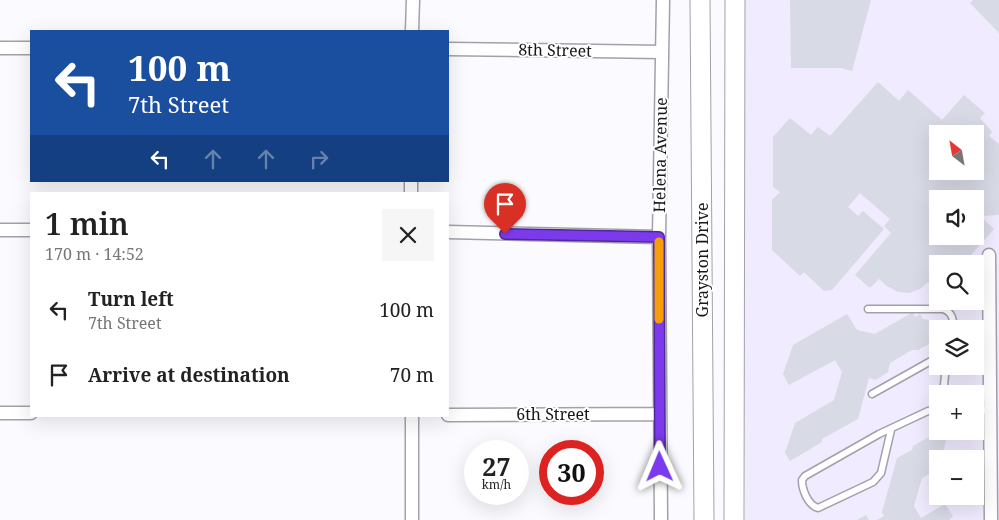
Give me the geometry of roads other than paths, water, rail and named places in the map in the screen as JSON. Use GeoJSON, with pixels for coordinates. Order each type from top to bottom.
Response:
{"type":"FeatureCollection","features":[{"type":"Feature","properties":{"kind":"main road","name":"Grayston Drive"},"geometry":{"type":"LineString","coordinates":[[700,0],[704,520]]}},
{"type":"Feature","properties":{"kind":"main road","name":"Grayston Drive"},"geometry":{"type":"LineString","coordinates":[[734,520],[735,0]]}},
{"type":"Feature","properties":{"kind":"street"},"geometry":{"type":"LineString","coordinates":[[412,30],[413,0]]}},
{"type":"Feature","properties":{"kind":"street","name":"Helena Avenue"},"geometry":{"type":"LineString","coordinates":[[661,520],[659,237],[662,0]]}},
{"type":"Feature","properties":{"kind":"street"},"geometry":{"type":"LineString","coordinates":[[0,48],[30,48]]}},
{"type":"Feature","properties":{"kind":"street","name":"8th Street"},"geometry":{"type":"LineString","coordinates":[[449,49],[662,52]]}},
{"type":"Feature","properties":{"kind":"street"},"geometry":{"type":"LineString","coordinates":[[0,230],[30,230]]}},
{"type":"Feature","properties":{"kind":"street"},"geometry":{"type":"LineString","coordinates":[[449,232],[659,237]]}},
{"type":"Feature","properties":{"kind":"street"},"geometry":{"type":"LineString","coordinates":[[989,255],[990,520]]}},
{"type":"Feature","properties":{"kind":"street"},"geometry":{"type":"LineString","coordinates":[[0,413],[30,413]]}},
{"type":"Feature","properties":{"kind":"street","name":"6th Street"},"geometry":{"type":"LineString","coordinates":[[449,415],[659,414]]}},
{"type":"Feature","properties":{"kind":"street"},"geometry":{"type":"LineString","coordinates":[[412,417],[412,520]]}},
{"type":"Feature","properties":{"kind":"lane"},"geometry":{"type":"LineString","coordinates":[[868,309],[943,309],[948,311],[953,320]]}},
{"type":"Feature","properties":{"kind":"lane"},"geometry":{"type":"LineString","coordinates":[[872,394],[929,362]]}},
{"type":"Feature","properties":{"kind":"lane"},"geometry":{"type":"LineString","coordinates":[[984,410],[990,410]]}},
{"type":"Feature","properties":{"kind":"lane"},"geometry":{"type":"LineString","coordinates":[[891,430],[881,473],[878,478],[818,508],[813,507],[802,485],[802,480],[805,476],[871,438],[929,412]]}}]}
